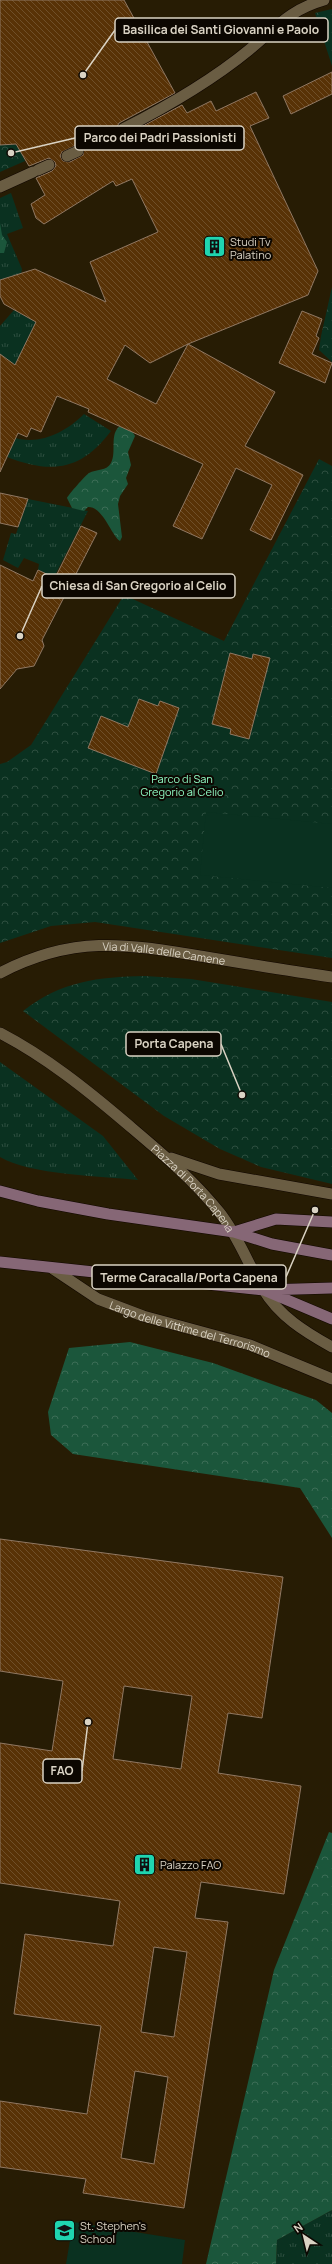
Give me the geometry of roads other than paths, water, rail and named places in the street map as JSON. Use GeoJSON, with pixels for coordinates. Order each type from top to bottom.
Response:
{"type":"FeatureCollection","features":[{"type":"Feature","properties":{"kind":"main road","name":"Piazza di Porta Capena"},"geometry":{"type":"LineString","coordinates":[[0,1191],[31,1200],[108,1214],[234,1232]]}},
{"type":"Feature","properties":{"kind":"main road"},"geometry":{"type":"LineString","coordinates":[[234,1232],[276,1220],[332,1222]]}},
{"type":"Feature","properties":{"kind":"main road"},"geometry":{"type":"LineString","coordinates":[[234,1232],[278,1245],[332,1255]]}},
{"type":"Feature","properties":{"kind":"main road"},"geometry":{"type":"LineString","coordinates":[[0,1262],[54,1269],[264,1290],[332,1288]]}},
{"type":"Feature","properties":{"kind":"main road"},"geometry":{"type":"LineString","coordinates":[[264,1290],[332,1319]]}},
{"type":"Feature","properties":{"kind":"street"},"geometry":{"type":"LineString","coordinates":[[0,187],[86,147],[179,100],[249,50],[282,20],[311,4],[324,0]]}},
{"type":"Feature","properties":{"kind":"street","name":"Via di Valle delle Camene"},"geometry":{"type":"LineString","coordinates":[[0,972],[46,952],[83,946],[113,944],[158,949],[332,977]]}},
{"type":"Feature","properties":{"kind":"street","name":"Piazza di Porta Capena"},"geometry":{"type":"LineString","coordinates":[[0,1033],[26,1047],[71,1078],[165,1155],[202,1192],[234,1232]]}},
{"type":"Feature","properties":{"kind":"street"},"geometry":{"type":"LineString","coordinates":[[165,1155],[219,1174],[332,1194]]}},
{"type":"Feature","properties":{"kind":"street"},"geometry":{"type":"LineString","coordinates":[[234,1232],[264,1290],[295,1324],[332,1347]]}},
{"type":"Feature","properties":{"kind":"street","name":"Largo delle Vittime del Terrorismo"},"geometry":{"type":"LineString","coordinates":[[54,1269],[98,1299],[143,1316],[250,1345],[332,1379]]}},
{"type":"Feature","properties":{"kind":"place","name":"Basilica dei Santi Giovanni e Paolo"},"geometry":{"type":"Point","coordinates":[83,75]}},
{"type":"Feature","properties":{"kind":"place","name":"Parco dei Padri Passionisti"},"geometry":{"type":"Point","coordinates":[11,153]}},
{"type":"Feature","properties":{"kind":"place","name":"Studi Tv Palatino"},"geometry":{"type":"Point","coordinates":[215,247]}},
{"type":"Feature","properties":{"kind":"place","name":"Chiesa di San Gregorio al Celio"},"geometry":{"type":"Point","coordinates":[20,636]}},
{"type":"Feature","properties":{"kind":"place","name":"Porta Capena"},"geometry":{"type":"Point","coordinates":[242,1095]}},
{"type":"Feature","properties":{"kind":"place","name":"Terme Caracalla/Porta Capena"},"geometry":{"type":"Point","coordinates":[315,1210]}},
{"type":"Feature","properties":{"kind":"place","name":"FAO"},"geometry":{"type":"Point","coordinates":[88,1722]}},
{"type":"Feature","properties":{"kind":"place","name":"Palazzo FAO"},"geometry":{"type":"Point","coordinates":[144,1864]}},
{"type":"Feature","properties":{"kind":"place","name":"St. Stephen's School"},"geometry":{"type":"Point","coordinates":[65,2231]}},
{"type":"Feature","properties":{"kind":"park label","name":"Parco di San Gregorio al Celio"},"geometry":{"type":"Point","coordinates":[182,784]}}]}
